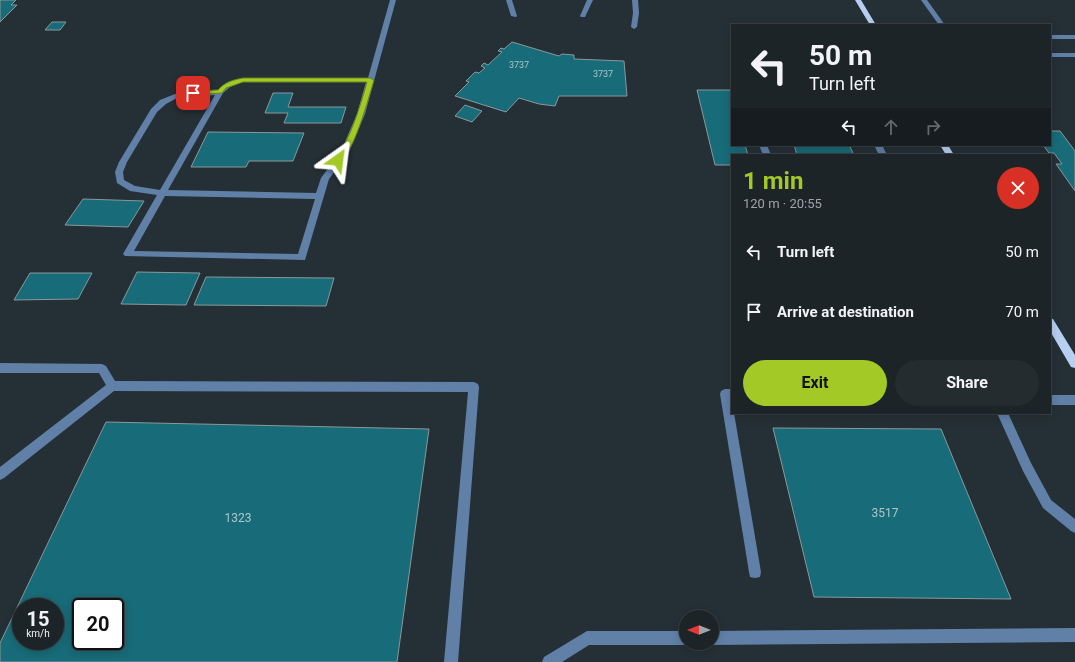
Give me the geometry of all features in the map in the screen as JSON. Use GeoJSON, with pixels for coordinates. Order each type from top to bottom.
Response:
{"type":"FeatureCollection","features":[{"type":"Feature","properties":{"kind":"main road"},"geometry":{"type":"LineString","coordinates":[[858,0],[872,24]]}},
{"type":"Feature","properties":{"kind":"main road"},"geometry":{"type":"LineString","coordinates":[[1051,324],[1075,364]]}},
{"type":"Feature","properties":{"kind":"lane"},"geometry":{"type":"LineString","coordinates":[[370,80],[243,80],[234,82],[224,87],[161,193],[128,254],[302,258],[325,178],[345,152],[361,114],[393,0]]}},
{"type":"Feature","properties":{"kind":"lane"},"geometry":{"type":"LineString","coordinates":[[509,0],[514,16]]}},
{"type":"Feature","properties":{"kind":"lane"},"geometry":{"type":"LineString","coordinates":[[583,16],[590,0]]}},
{"type":"Feature","properties":{"kind":"lane"},"geometry":{"type":"LineString","coordinates":[[634,27],[636,13],[635,0]]}},
{"type":"Feature","properties":{"kind":"lane"},"geometry":{"type":"LineString","coordinates":[[924,0],[941,24]]}},
{"type":"Feature","properties":{"kind":"lane"},"geometry":{"type":"LineString","coordinates":[[1051,37],[1075,37]]}},
{"type":"Feature","properties":{"kind":"lane"},"geometry":{"type":"LineString","coordinates":[[1051,55],[1075,55]]}},
{"type":"Feature","properties":{"kind":"lane"},"geometry":{"type":"LineString","coordinates":[[220,92],[175,96],[163,102],[154,110],[123,162],[119,172],[120,181],[133,189],[161,193],[320,196]]}},
{"type":"Feature","properties":{"kind":"lane"},"geometry":{"type":"LineString","coordinates":[[0,368],[102,370],[112,386]]}},
{"type":"Feature","properties":{"kind":"lane"},"geometry":{"type":"LineString","coordinates":[[0,474],[112,386],[474,387],[451,662]]}},
{"type":"Feature","properties":{"kind":"lane"},"geometry":{"type":"LineString","coordinates":[[731,394],[725,394],[755,572]]}},
{"type":"Feature","properties":{"kind":"lane"},"geometry":{"type":"LineString","coordinates":[[1051,400],[1075,400]]}},
{"type":"Feature","properties":{"kind":"lane"},"geometry":{"type":"LineString","coordinates":[[1002,414],[1027,467],[1047,504],[1075,527]]}},
{"type":"Feature","properties":{"kind":"lane"},"geometry":{"type":"LineString","coordinates":[[719,638],[1075,635]]}},
{"type":"Feature","properties":{"kind":"lane"},"geometry":{"type":"LineString","coordinates":[[549,662],[587,638],[679,638]]}},
{"type":"Feature","properties":{"kind":"building"},"geometry":{"type":"Polygon","coordinates":[[[0,0],[16,0],[11,5],[17,5],[0,22],[0,0]]]}},
{"type":"Feature","properties":{"kind":"building"},"geometry":{"type":"Polygon","coordinates":[[[52,22],[66,22],[60,30],[45,30],[52,22]]]}},
{"type":"Feature","properties":{"kind":"building"},"geometry":{"type":"Polygon","coordinates":[[[512,42],[559,56],[562,54],[574,55],[574,59],[624,61],[627,96],[559,96],[555,106],[539,104],[519,98],[506,112],[455,96],[469,82],[466,81],[475,72],[479,73],[485,68],[481,66],[484,63],[488,65],[502,52],[498,51],[501,48],[504,49],[512,42]]]}},
{"type":"Feature","properties":{"kind":"building"},"geometry":{"type":"Polygon","coordinates":[[[697,90],[731,90],[731,146],[745,146],[748,154],[731,154],[731,165],[715,165],[697,90]]]}},
{"type":"Feature","properties":{"kind":"building"},"geometry":{"type":"Polygon","coordinates":[[[273,93],[293,93],[288,107],[346,107],[341,123],[284,123],[288,113],[265,113],[273,93]]]}},
{"type":"Feature","properties":{"kind":"building"},"geometry":{"type":"Polygon","coordinates":[[[465,105],[482,111],[472,122],[455,116],[465,105]]]}},
{"type":"Feature","properties":{"kind":"building"},"geometry":{"type":"Polygon","coordinates":[[[1051,131],[1060,131],[1075,151],[1075,191],[1056,164],[1062,164],[1054,153],[1049,153],[1044,146],[1051,146],[1051,131]]]}},
{"type":"Feature","properties":{"kind":"building"},"geometry":{"type":"Polygon","coordinates":[[[208,132],[304,133],[293,161],[249,161],[246,167],[191,167],[208,132]]]}},
{"type":"Feature","properties":{"kind":"building"},"geometry":{"type":"Polygon","coordinates":[[[794,146],[850,146],[854,154],[797,154],[794,146]]]}},
{"type":"Feature","properties":{"kind":"building"},"geometry":{"type":"Polygon","coordinates":[[[83,199],[144,201],[128,227],[65,225],[83,199]]]}},
{"type":"Feature","properties":{"kind":"building"},"geometry":{"type":"Polygon","coordinates":[[[137,272],[200,273],[186,305],[121,304],[137,272]]]}},
{"type":"Feature","properties":{"kind":"building"},"geometry":{"type":"Polygon","coordinates":[[[30,273],[92,273],[78,299],[14,300],[30,273]]]}},
{"type":"Feature","properties":{"kind":"building"},"geometry":{"type":"Polygon","coordinates":[[[206,277],[334,278],[326,306],[194,305],[206,277]]]}},
{"type":"Feature","properties":{"kind":"building"},"geometry":{"type":"Polygon","coordinates":[[[106,422],[429,429],[397,662],[0,662],[0,643],[12,618],[12,650],[64,650],[64,598],[22,598],[106,422]]]}},
{"type":"Feature","properties":{"kind":"building"},"geometry":{"type":"Polygon","coordinates":[[[773,428],[941,429],[1011,599],[814,597],[773,428]]]}},
{"type":"Feature","properties":{"kind":"route"},"geometry":{"type":"LineString","coordinates":[[193,93],[220,92],[224,87],[234,82],[243,80],[370,80],[361,114],[345,152],[338,160]]}}]}
